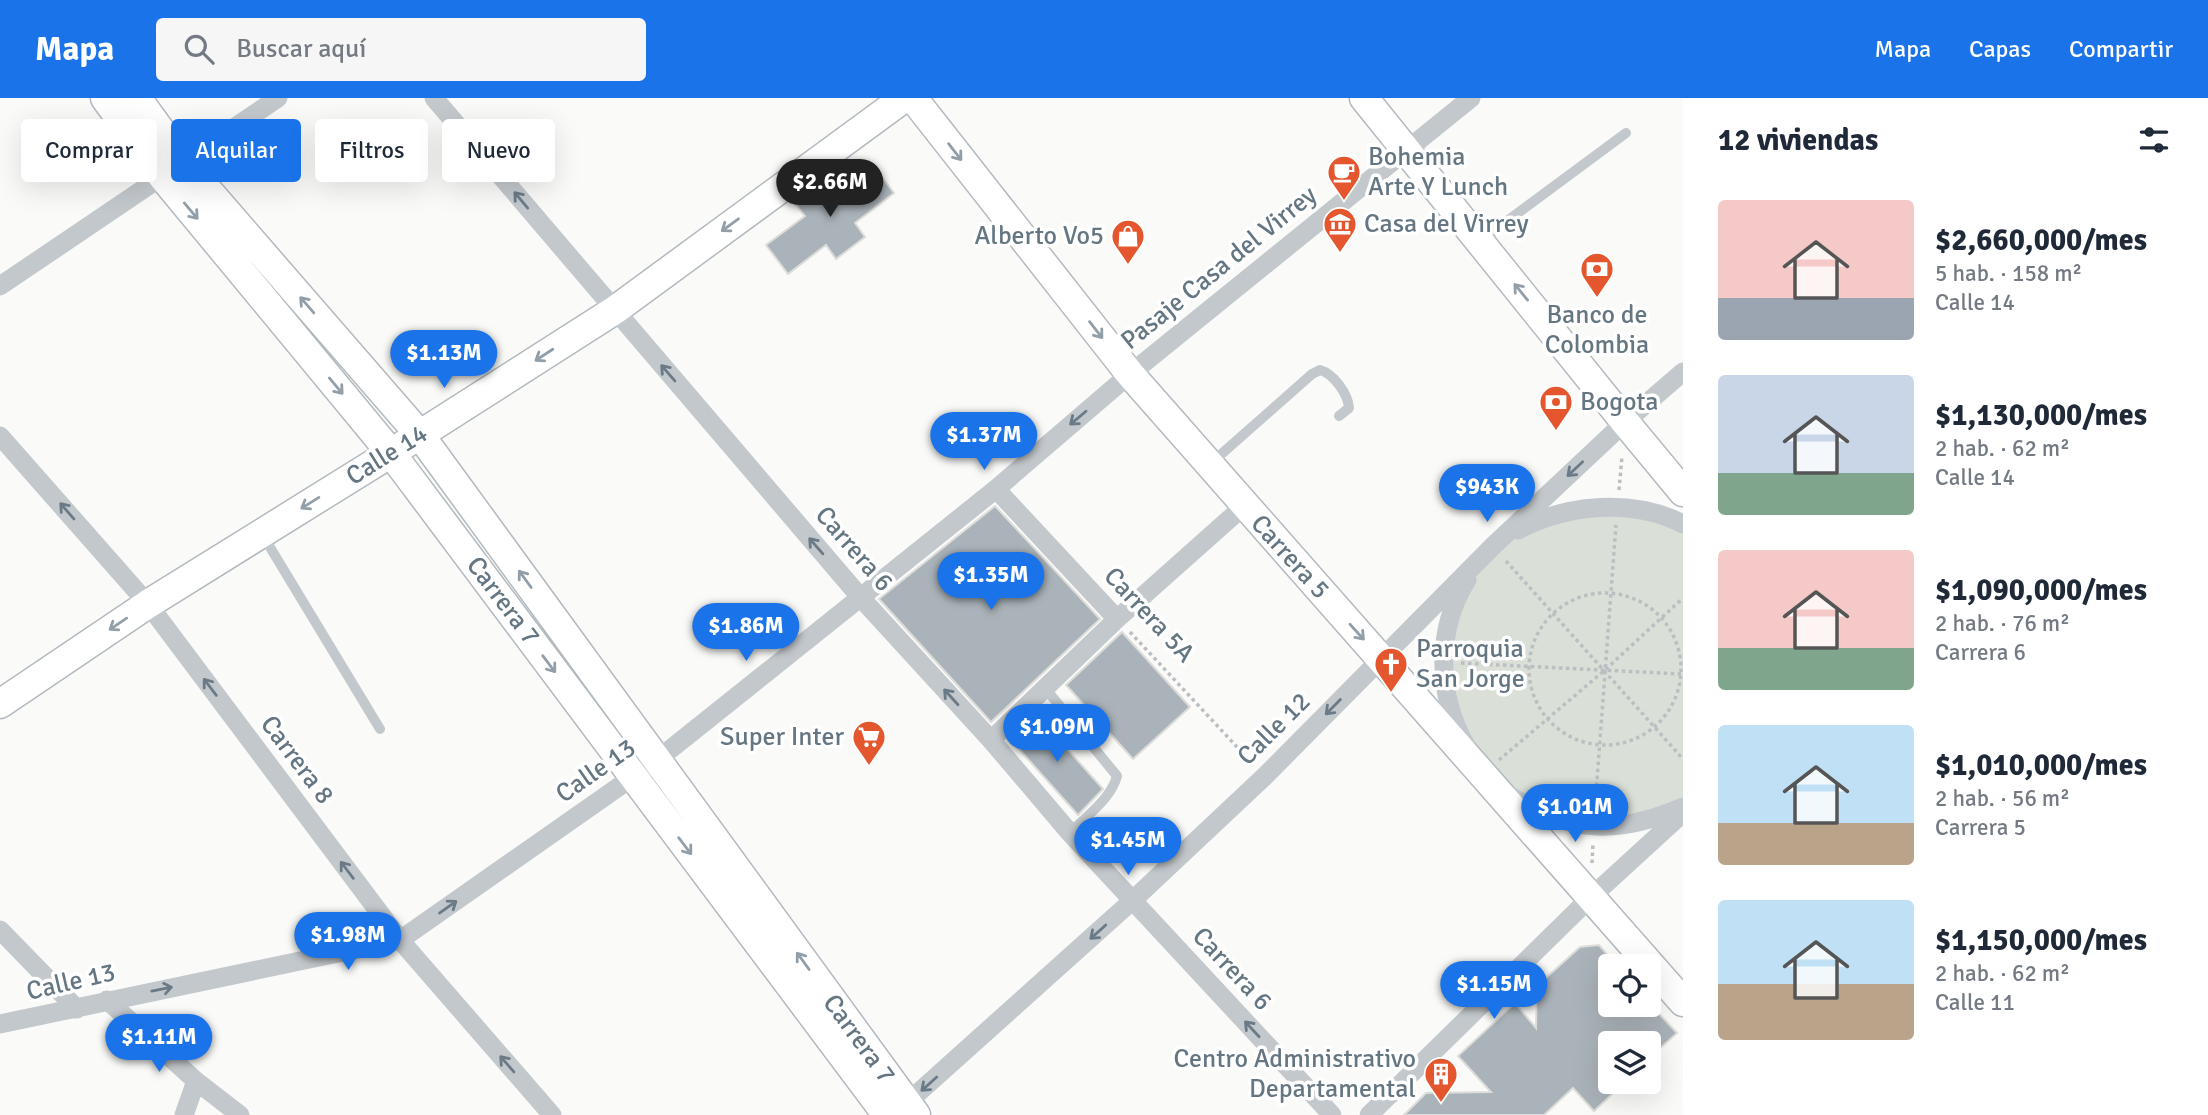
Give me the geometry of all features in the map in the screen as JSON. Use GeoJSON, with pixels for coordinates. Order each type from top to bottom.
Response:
{"type":"FeatureCollection","features":[{"type":"Feature","properties":{"kind":"main road","name":"Carrera 7"},"geometry":{"type":"LineString","coordinates":[[105,98],[171,168]]}},
{"type":"Feature","properties":{"kind":"main road","name":"Carrera 7"},"geometry":{"type":"LineString","coordinates":[[137,98],[171,166]]}},
{"type":"Feature","properties":{"kind":"main road","name":"Calle 14"},"geometry":{"type":"LineString","coordinates":[[0,704],[148,604],[615,310],[904,98]]}},
{"type":"Feature","properties":{"kind":"main road","name":"Carrera 5"},"geometry":{"type":"LineString","coordinates":[[912,98],[1130,374],[1683,1002]]}},
{"type":"Feature","properties":{"kind":"main road"},"geometry":{"type":"LineString","coordinates":[[1364,98],[1683,492]]}},
{"type":"Feature","properties":{"kind":"main road","name":"Carrera 7"},"geometry":{"type":"LineString","coordinates":[[182,182],[391,453],[634,777],[901,1112]]}},
{"type":"Feature","properties":{"kind":"main road","name":"Carrera 7"},"geometry":{"type":"LineString","coordinates":[[184,182],[420,435],[657,760],[901,1112]]}},
{"type":"Feature","properties":{"kind":"street"},"geometry":{"type":"LineString","coordinates":[[247,119],[278,98]]}},
{"type":"Feature","properties":{"kind":"street","name":"Carrera 6"},"geometry":{"type":"LineString","coordinates":[[434,98],[861,598],[1070,833],[1332,1115]]}},
{"type":"Feature","properties":{"kind":"street"},"geometry":{"type":"LineString","coordinates":[[1407,151],[1471,98]]}},
{"type":"Feature","properties":{"kind":"street","name":"Pasaje Casa del Virrey"},"geometry":{"type":"LineString","coordinates":[[1130,374],[1407,151]]}},
{"type":"Feature","properties":{"kind":"street"},"geometry":{"type":"LineString","coordinates":[[0,286],[171,171]]}},
{"type":"Feature","properties":{"kind":"street","name":"Calle 12"},"geometry":{"type":"LineString","coordinates":[[901,1112],[1265,776],[1493,546],[1625,422],[1683,372]]}},
{"type":"Feature","properties":{"kind":"street","name":"Calle 13"},"geometry":{"type":"LineString","coordinates":[[0,1024],[400,940],[657,760],[996,488],[1130,374]]}},
{"type":"Feature","properties":{"kind":"street","name":"Carrera 8"},"geometry":{"type":"LineString","coordinates":[[0,436],[148,604],[400,940],[552,1115]]}},
{"type":"Feature","properties":{"kind":"street","name":"Carrera 5A"},"geometry":{"type":"LineString","coordinates":[[996,488],[1117,619]]}},
{"type":"Feature","properties":{"kind":"street"},"geometry":{"type":"LineString","coordinates":[[990,740],[1117,619],[1244,506]]}},
{"type":"Feature","properties":{"kind":"street"},"geometry":{"type":"LineString","coordinates":[[1683,524],[1648,512],[1617,508],[1584,509],[1551,516],[1521,528],[1493,546],[1476,566],[1457,600],[1446,636],[1443,663],[1445,687],[1458,733],[1482,775],[1534,811],[1563,822],[1594,827],[1625,826],[1656,819],[1683,807]]}},
{"type":"Feature","properties":{"kind":"street"},"geometry":{"type":"LineString","coordinates":[[1369,1115],[1590,898],[1683,813]]}},
{"type":"Feature","properties":{"kind":"street"},"geometry":{"type":"LineString","coordinates":[[0,930],[77,1009]]}},
{"type":"Feature","properties":{"kind":"street"},"geometry":{"type":"LineString","coordinates":[[107,1000],[196,1080],[240,1115]]}},
{"type":"Feature","properties":{"kind":"street"},"geometry":{"type":"LineString","coordinates":[[184,1115],[196,1080]]}},
{"type":"Feature","properties":{"kind":"lane"},"geometry":{"type":"LineString","coordinates":[[1480,241],[1626,133]]}},
{"type":"Feature","properties":{"kind":"lane"},"geometry":{"type":"LineString","coordinates":[[1209,464],[1312,374],[1321,370],[1329,373],[1348,399],[1349,408],[1339,416]]}},
{"type":"Feature","properties":{"kind":"lane"},"geometry":{"type":"LineString","coordinates":[[261,534],[380,729]]}},
{"type":"Feature","properties":{"kind":"lane"},"geometry":{"type":"LineString","coordinates":[[1044,687],[1117,776],[1115,784],[1105,797],[1070,833]]}},
{"type":"Feature","properties":{"kind":"path"},"geometry":{"type":"LineString","coordinates":[[1590,898],[1625,422]]}},
{"type":"Feature","properties":{"kind":"path"},"geometry":{"type":"LineString","coordinates":[[1493,546],[1683,759]]}},
{"type":"Feature","properties":{"kind":"path"},"geometry":{"type":"LineString","coordinates":[[1611,592],[1639,600],[1662,618],[1677,644],[1682,674],[1674,704],[1656,727],[1630,742],[1600,746],[1571,738],[1547,720],[1532,695],[1528,667],[1535,637],[1552,612],[1580,596],[1611,592]]}},
{"type":"Feature","properties":{"kind":"path"},"geometry":{"type":"LineString","coordinates":[[1482,775],[1605,670],[1683,598]]}},
{"type":"Feature","properties":{"kind":"path","name":"Carrera 5A"},"geometry":{"type":"LineString","coordinates":[[1117,619],[1265,776]]}},
{"type":"Feature","properties":{"kind":"path"},"geometry":{"type":"LineString","coordinates":[[1443,663],[1682,674]]}},
{"type":"Feature","properties":{"kind":"shaded area"},"geometry":{"type":"Polygon","coordinates":[[[1584,509],[1683,524],[1683,807],[1625,826],[1534,811],[1459,733],[1450,710],[1452,612],[1493,546],[1584,509]]]}},
{"type":"Feature","properties":{"kind":"building"},"geometry":{"type":"Polygon","coordinates":[[[873,165],[894,193],[855,223],[865,237],[836,259],[826,245],[788,274],[766,245],[805,216],[792,200],[822,179],[833,195],[873,165]]]}},
{"type":"Feature","properties":{"kind":"building"},"geometry":{"type":"Polygon","coordinates":[[[995,506],[1100,619],[991,722],[879,599],[995,506]]]}},
{"type":"Feature","properties":{"kind":"building"},"geometry":{"type":"Polygon","coordinates":[[[1122,632],[1190,707],[1133,759],[1066,685],[1122,632]]]}},
{"type":"Feature","properties":{"kind":"building"},"geometry":{"type":"Polygon","coordinates":[[[1036,714],[1103,789],[1078,815],[1010,739],[1036,714]]]}},
{"type":"Feature","properties":{"kind":"building"},"geometry":{"type":"Polygon","coordinates":[[[1599,945],[1607,954],[1598,954],[1598,1017],[1661,1016],[1677,1033],[1661,1047],[1661,1031],[1598,1031],[1598,1094],[1612,1094],[1594,1111],[1573,1088],[1544,1115],[1404,1115],[1426,1093],[1491,1092],[1458,1056],[1515,1003],[1536,1028],[1537,986],[1580,947],[1599,945]]]}},
{"type":"Feature","properties":{"kind":"place","name":"Bohemia Arte Y Lunch"},"geometry":{"type":"Point","coordinates":[1344,202]}},
{"type":"Feature","properties":{"kind":"place","name":"Casa del Virrey"},"geometry":{"type":"Point","coordinates":[1340,254]}},
{"type":"Feature","properties":{"kind":"place","name":"Alberto Vo5"},"geometry":{"type":"Point","coordinates":[1128,266]}},
{"type":"Feature","properties":{"kind":"place","name":"Banco de Colombia"},"geometry":{"type":"Point","coordinates":[1597,299]}},
{"type":"Feature","properties":{"kind":"place","name":"Bogota"},"geometry":{"type":"Point","coordinates":[1556,432]}},
{"type":"Feature","properties":{"kind":"place","name":"Parroquia San Jorge"},"geometry":{"type":"Point","coordinates":[1391,694]}},
{"type":"Feature","properties":{"kind":"place","name":"Super Inter"},"geometry":{"type":"Point","coordinates":[869,767]}},
{"type":"Feature","properties":{"kind":"place","name":"Centro Administrativo Departamental"},"geometry":{"type":"Point","coordinates":[1441,1104]}}]}
